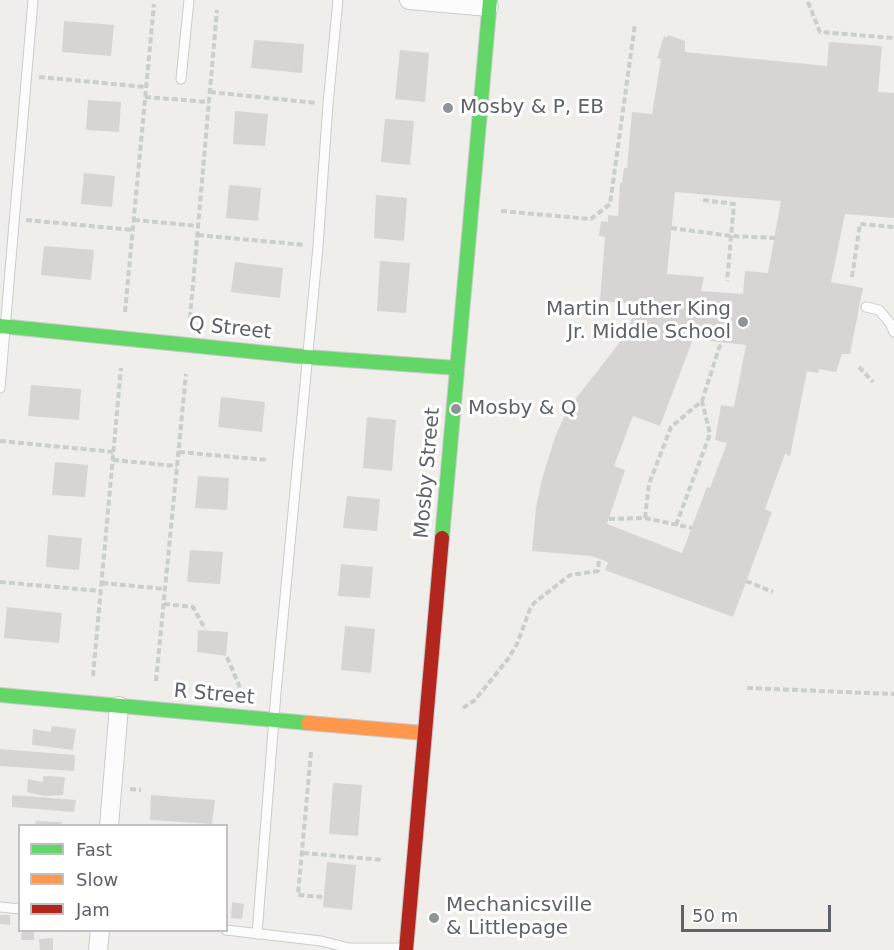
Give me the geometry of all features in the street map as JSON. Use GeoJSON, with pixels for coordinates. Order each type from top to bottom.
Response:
{"type":"FeatureCollection","features":[{"type":"Feature","properties":{"kind":"main road","name":"Mosby Street"},"geometry":{"type":"LineString","coordinates":[[406,949],[489,4]]}},
{"type":"Feature","properties":{"kind":"main road","name":"Q Street"},"geometry":{"type":"LineString","coordinates":[[2,326],[307,357],[457,368]]}},
{"type":"Feature","properties":{"kind":"main road","name":"R Street"},"geometry":{"type":"LineString","coordinates":[[0,695],[424,733]]}},
{"type":"Feature","properties":{"kind":"street"},"geometry":{"type":"LineString","coordinates":[[409,0],[489,4]]}},
{"type":"Feature","properties":{"kind":"street"},"geometry":{"type":"LineString","coordinates":[[109,824],[119,706]]}},
{"type":"Feature","properties":{"kind":"street"},"geometry":{"type":"LineString","coordinates":[[98,950],[100,932]]}},
{"type":"Feature","properties":{"kind":"lane"},"geometry":{"type":"LineString","coordinates":[[0,388],[2,326],[14,219],[33,0]]}},
{"type":"Feature","properties":{"kind":"lane"},"geometry":{"type":"LineString","coordinates":[[181,79],[189,0]]}},
{"type":"Feature","properties":{"kind":"lane"},"geometry":{"type":"LineString","coordinates":[[257,934],[338,0]]}},
{"type":"Feature","properties":{"kind":"lane"},"geometry":{"type":"LineString","coordinates":[[866,307],[879,310],[894,332]]}},
{"type":"Feature","properties":{"kind":"lane"},"geometry":{"type":"LineString","coordinates":[[0,907],[18,909]]}},
{"type":"Feature","properties":{"kind":"lane"},"geometry":{"type":"LineString","coordinates":[[228,930],[321,941],[349,949],[406,949]]}},
{"type":"Feature","properties":{"kind":"path"},"geometry":{"type":"LineString","coordinates":[[808,2],[820,32],[894,38]]}},
{"type":"Feature","properties":{"kind":"path"},"geometry":{"type":"LineString","coordinates":[[125,312],[154,4]]}},
{"type":"Feature","properties":{"kind":"path"},"geometry":{"type":"LineString","coordinates":[[190,318],[217,10]]}},
{"type":"Feature","properties":{"kind":"path"},"geometry":{"type":"LineString","coordinates":[[501,211],[591,219],[610,204],[635,24]]}},
{"type":"Feature","properties":{"kind":"path"},"geometry":{"type":"LineString","coordinates":[[26,75],[146,87]]}},
{"type":"Feature","properties":{"kind":"path"},"geometry":{"type":"LineString","coordinates":[[210,92],[328,104]]}},
{"type":"Feature","properties":{"kind":"path"},"geometry":{"type":"LineString","coordinates":[[145,97],[209,102]]}},
{"type":"Feature","properties":{"kind":"path"},"geometry":{"type":"LineString","coordinates":[[703,200],[734,204],[728,281]]}},
{"type":"Feature","properties":{"kind":"path"},"geometry":{"type":"LineString","coordinates":[[14,219],[133,230]]}},
{"type":"Feature","properties":{"kind":"path"},"geometry":{"type":"LineString","coordinates":[[134,220],[165,225],[199,226]]}},
{"type":"Feature","properties":{"kind":"path"},"geometry":{"type":"LineString","coordinates":[[852,277],[860,224],[894,227]]}},
{"type":"Feature","properties":{"kind":"path"},"geometry":{"type":"LineString","coordinates":[[671,228],[731,236],[775,238]]}},
{"type":"Feature","properties":{"kind":"path"},"geometry":{"type":"LineString","coordinates":[[198,235],[318,246]]}},
{"type":"Feature","properties":{"kind":"path"},"geometry":{"type":"LineString","coordinates":[[676,525],[710,434],[702,401],[721,342]]}},
{"type":"Feature","properties":{"kind":"path"},"geometry":{"type":"LineString","coordinates":[[859,367],[873,382]]}},
{"type":"Feature","properties":{"kind":"path"},"geometry":{"type":"LineString","coordinates":[[93,676],[121,368]]}},
{"type":"Feature","properties":{"kind":"path"},"geometry":{"type":"LineString","coordinates":[[156,681],[186,374]]}},
{"type":"Feature","properties":{"kind":"path"},"geometry":{"type":"LineString","coordinates":[[645,519],[649,484],[671,427],[702,401]]}},
{"type":"Feature","properties":{"kind":"path"},"geometry":{"type":"LineString","coordinates":[[0,441],[114,452]]}},
{"type":"Feature","properties":{"kind":"path"},"geometry":{"type":"LineString","coordinates":[[178,452],[267,460]]}},
{"type":"Feature","properties":{"kind":"path"},"geometry":{"type":"LineString","coordinates":[[113,460],[177,466]]}},
{"type":"Feature","properties":{"kind":"path"},"geometry":{"type":"LineString","coordinates":[[609,519],[645,519],[692,528]]}},
{"type":"Feature","properties":{"kind":"path"},"geometry":{"type":"LineString","coordinates":[[464,708],[475,700],[518,644],[534,603],[570,575],[598,571],[599,559]]}},
{"type":"Feature","properties":{"kind":"path"},"geometry":{"type":"LineString","coordinates":[[746,581],[773,592]]}},
{"type":"Feature","properties":{"kind":"path"},"geometry":{"type":"LineString","coordinates":[[0,582],[101,591]]}},
{"type":"Feature","properties":{"kind":"path"},"geometry":{"type":"LineString","coordinates":[[102,583],[165,589]]}},
{"type":"Feature","properties":{"kind":"path"},"geometry":{"type":"LineString","coordinates":[[164,604],[193,607],[206,629]]}},
{"type":"Feature","properties":{"kind":"path"},"geometry":{"type":"LineString","coordinates":[[227,657],[241,690]]}},
{"type":"Feature","properties":{"kind":"path"},"geometry":{"type":"LineString","coordinates":[[747,688],[894,694]]}},
{"type":"Feature","properties":{"kind":"path"},"geometry":{"type":"LineString","coordinates":[[312,753],[298,895],[324,897]]}},
{"type":"Feature","properties":{"kind":"path"},"geometry":{"type":"LineString","coordinates":[[303,853],[383,860]]}},
{"type":"Feature","properties":{"kind":"building"},"geometry":{"type":"Polygon","coordinates":[[[64,21],[114,25],[111,56],[62,52],[64,21]]]}},
{"type":"Feature","properties":{"kind":"building","name":"Martin Luther King Jr. Middle School"},"geometry":{"type":"Polygon","coordinates":[[[668,35],[685,41],[685,52],[827,66],[829,42],[882,46],[878,92],[894,93],[894,218],[845,214],[831,282],[863,288],[850,354],[842,354],[836,372],[819,369],[818,373],[807,371],[790,456],[785,454],[765,509],[772,512],[733,617],[605,570],[608,562],[591,556],[532,551],[536,507],[555,437],[577,397],[617,346],[638,304],[600,301],[605,237],[599,236],[601,221],[608,222],[608,215],[618,216],[620,183],[622,183],[624,168],[627,168],[632,112],[652,114],[661,59],[657,58],[664,36],[667,38],[668,35]],[[675,192],[667,274],[704,277],[701,291],[743,294],[745,271],[768,273],[781,201],[675,192]],[[693,339],[660,426],[633,416],[614,466],[625,470],[607,524],[682,553],[707,487],[710,488],[727,443],[715,440],[721,405],[734,407],[746,345],[693,339]]]}},
{"type":"Feature","properties":{"kind":"building"},"geometry":{"type":"Polygon","coordinates":[[[254,40],[304,44],[302,73],[251,68],[254,40]]]}},
{"type":"Feature","properties":{"kind":"building"},"geometry":{"type":"Polygon","coordinates":[[[400,50],[429,53],[425,102],[395,99],[400,50]]]}},
{"type":"Feature","properties":{"kind":"building"},"geometry":{"type":"Polygon","coordinates":[[[88,100],[121,102],[119,132],[86,130],[88,100]]]}},
{"type":"Feature","properties":{"kind":"building"},"geometry":{"type":"Polygon","coordinates":[[[235,111],[268,114],[265,146],[233,144],[235,111]]]}},
{"type":"Feature","properties":{"kind":"building"},"geometry":{"type":"Polygon","coordinates":[[[385,119],[414,121],[410,165],[381,162],[385,119]]]}},
{"type":"Feature","properties":{"kind":"building"},"geometry":{"type":"Polygon","coordinates":[[[84,173],[115,176],[112,207],[81,204],[84,173]]]}},
{"type":"Feature","properties":{"kind":"building"},"geometry":{"type":"Polygon","coordinates":[[[229,185],[261,188],[258,221],[226,218],[229,185]]]}},
{"type":"Feature","properties":{"kind":"building"},"geometry":{"type":"Polygon","coordinates":[[[376,195],[407,198],[404,241],[374,238],[376,195]]]}},
{"type":"Feature","properties":{"kind":"building"},"geometry":{"type":"Polygon","coordinates":[[[44,246],[94,250],[91,280],[41,275],[44,246]]]}},
{"type":"Feature","properties":{"kind":"building"},"geometry":{"type":"Polygon","coordinates":[[[380,261],[410,263],[406,313],[377,311],[380,261]]]}},
{"type":"Feature","properties":{"kind":"building"},"geometry":{"type":"Polygon","coordinates":[[[235,262],[283,268],[280,298],[231,292],[235,262]]]}},
{"type":"Feature","properties":{"kind":"building"},"geometry":{"type":"Polygon","coordinates":[[[31,385],[81,389],[79,420],[28,416],[31,385]]]}},
{"type":"Feature","properties":{"kind":"building"},"geometry":{"type":"Polygon","coordinates":[[[221,397],[265,402],[262,432],[218,427],[221,397]]]}},
{"type":"Feature","properties":{"kind":"building"},"geometry":{"type":"Polygon","coordinates":[[[367,417],[396,420],[392,471],[363,468],[367,417]]]}},
{"type":"Feature","properties":{"kind":"building"},"geometry":{"type":"Polygon","coordinates":[[[55,462],[88,465],[85,497],[52,495],[55,462]]]}},
{"type":"Feature","properties":{"kind":"building"},"geometry":{"type":"Polygon","coordinates":[[[198,476],[229,478],[227,510],[195,508],[198,476]]]}},
{"type":"Feature","properties":{"kind":"building"},"geometry":{"type":"Polygon","coordinates":[[[347,496],[380,499],[377,531],[343,528],[347,496]]]}},
{"type":"Feature","properties":{"kind":"building"},"geometry":{"type":"Polygon","coordinates":[[[48,535],[82,538],[79,570],[46,567],[48,535]]]}},
{"type":"Feature","properties":{"kind":"building"},"geometry":{"type":"Polygon","coordinates":[[[190,550],[223,552],[220,584],[187,582],[190,550]]]}},
{"type":"Feature","properties":{"kind":"building"},"geometry":{"type":"Polygon","coordinates":[[[341,564],[373,567],[370,598],[338,596],[341,564]]]}},
{"type":"Feature","properties":{"kind":"building"},"geometry":{"type":"Polygon","coordinates":[[[7,607],[62,613],[59,643],[4,638],[7,607]]]}},
{"type":"Feature","properties":{"kind":"building"},"geometry":{"type":"Polygon","coordinates":[[[345,626],[375,629],[371,673],[341,670],[345,626]]]}},
{"type":"Feature","properties":{"kind":"building"},"geometry":{"type":"Polygon","coordinates":[[[198,630],[228,632],[226,656],[197,652],[198,630]]]}},
{"type":"Feature","properties":{"kind":"building"},"geometry":{"type":"Polygon","coordinates":[[[52,726],[76,729],[73,750],[32,745],[33,729],[51,732],[52,726]]]}},
{"type":"Feature","properties":{"kind":"building"},"geometry":{"type":"Polygon","coordinates":[[[0,749],[75,755],[74,771],[0,766],[0,749]]]}},
{"type":"Feature","properties":{"kind":"building"},"geometry":{"type":"Polygon","coordinates":[[[43,776],[65,777],[63,795],[44,796],[27,792],[28,779],[43,782],[43,776]]]}},
{"type":"Feature","properties":{"kind":"building"},"geometry":{"type":"Polygon","coordinates":[[[333,783],[362,785],[358,836],[329,834],[333,783]]]}},
{"type":"Feature","properties":{"kind":"building"},"geometry":{"type":"Polygon","coordinates":[[[12,795],[76,800],[74,812],[12,807],[12,795]]]}},
{"type":"Feature","properties":{"kind":"building"},"geometry":{"type":"Polygon","coordinates":[[[151,795],[215,800],[212,824],[150,820],[151,795]]]}},
{"type":"Feature","properties":{"kind":"building"},"geometry":{"type":"Polygon","coordinates":[[[36,821],[62,822],[62,824],[35,824],[36,821]]]}},
{"type":"Feature","properties":{"kind":"building"},"geometry":{"type":"Polygon","coordinates":[[[327,862],[356,865],[352,910],[323,907],[327,862]]]}},
{"type":"Feature","properties":{"kind":"building"},"geometry":{"type":"Polygon","coordinates":[[[232,902],[244,904],[242,919],[231,918],[232,902]]]}},
{"type":"Feature","properties":{"kind":"building"},"geometry":{"type":"Polygon","coordinates":[[[0,915],[10,915],[10,925],[0,924],[0,915]]]}},
{"type":"Feature","properties":{"kind":"building"},"geometry":{"type":"Polygon","coordinates":[[[22,932],[34,932],[34,940],[21,940],[22,932]]]}},
{"type":"Feature","properties":{"kind":"building"},"geometry":{"type":"Polygon","coordinates":[[[53,938],[53,950],[40,950],[39,939],[53,938]]]}},
{"type":"Feature","properties":{"kind":"traffic: fast"},"geometry":{"type":"LineString","coordinates":[[442,538],[490,0]]}},
{"type":"Feature","properties":{"kind":"traffic: fast"},"geometry":{"type":"LineString","coordinates":[[0,326],[307,357],[457,368]]}},
{"type":"Feature","properties":{"kind":"traffic: fast"},"geometry":{"type":"LineString","coordinates":[[0,695],[308,723]]}},
{"type":"Feature","properties":{"kind":"traffic: slow"},"geometry":{"type":"LineString","coordinates":[[308,723],[424,733]]}},
{"type":"Feature","properties":{"kind":"traffic: jam"},"geometry":{"type":"LineString","coordinates":[[406,950],[442,538]]}},
{"type":"Feature","properties":{"kind":"place","name":"Mosby & P, EB"},"geometry":{"type":"Point","coordinates":[448,108]}},
{"type":"Feature","properties":{"kind":"place","name":"Martin Luther King Jr. Middle School"},"geometry":{"type":"Point","coordinates":[743,322]}},
{"type":"Feature","properties":{"kind":"place","name":"Mosby & Q"},"geometry":{"type":"Point","coordinates":[456,409]}},
{"type":"Feature","properties":{"kind":"place","name":"Mechanicsville & Littlepage"},"geometry":{"type":"Point","coordinates":[434,918]}}]}
